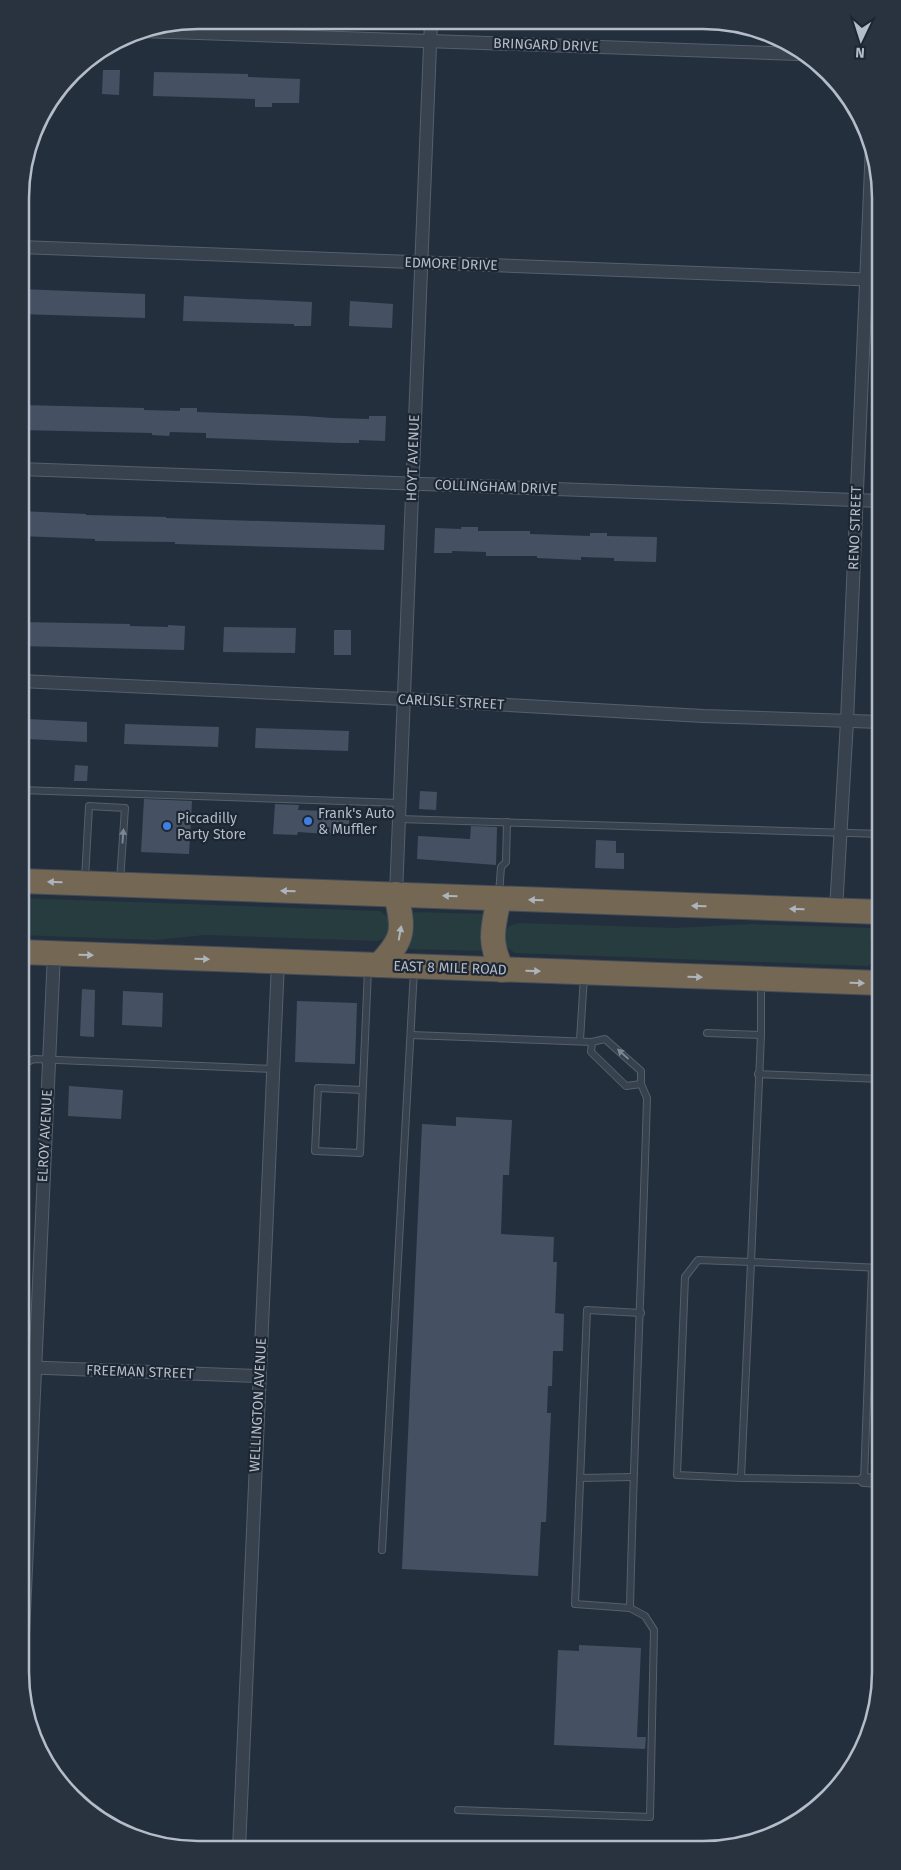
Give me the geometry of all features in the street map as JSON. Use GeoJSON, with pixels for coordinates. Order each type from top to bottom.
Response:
{"type":"FeatureCollection","features":[{"type":"Feature","properties":{"kind":"highway"},"geometry":{"type":"LineString","coordinates":[[29,881],[872,912]]}},
{"type":"Feature","properties":{"kind":"highway"},"geometry":{"type":"LineString","coordinates":[[374,965],[392,951],[401,934],[401,919],[396,894]]}},
{"type":"Feature","properties":{"kind":"highway"},"geometry":{"type":"LineString","coordinates":[[499,898],[492,940],[493,948],[502,970]]}},
{"type":"Feature","properties":{"kind":"highway","name":"EAST 8 MILE ROAD"},"geometry":{"type":"LineString","coordinates":[[29,952],[872,983]]}},
{"type":"Feature","properties":{"kind":"street","name":"HOYT AVENUE"},"geometry":{"type":"LineString","coordinates":[[396,894],[431,29]]}},
{"type":"Feature","properties":{"kind":"street","name":"BRINGARD DRIVE"},"geometry":{"type":"LineString","coordinates":[[166,32],[791,54]]}},
{"type":"Feature","properties":{"kind":"street","name":"RENO STREET"},"geometry":{"type":"LineString","coordinates":[[836,910],[842,833],[871,174]]}},
{"type":"Feature","properties":{"kind":"street","name":"EDMORE DRIVE"},"geometry":{"type":"LineString","coordinates":[[29,247],[872,279]]}},
{"type":"Feature","properties":{"kind":"street","name":"COLLINGHAM DRIVE"},"geometry":{"type":"LineString","coordinates":[[29,469],[872,501]]}},
{"type":"Feature","properties":{"kind":"street","name":"CARLISLE STREET"},"geometry":{"type":"LineString","coordinates":[[29,681],[404,699],[703,716],[872,722]]}},
{"type":"Feature","properties":{"kind":"street","name":"ELROY AVENUE"},"geometry":{"type":"LineString","coordinates":[[29,1501],[54,953]]}},
{"type":"Feature","properties":{"kind":"street","name":"WELLINGTON AVENUE"},"geometry":{"type":"LineString","coordinates":[[239,1841],[278,962]]}},
{"type":"Feature","properties":{"kind":"street","name":"FREEMAN STREET"},"geometry":{"type":"LineString","coordinates":[[29,1368],[259,1376]]}},
{"type":"Feature","properties":{"kind":"street"},"geometry":{"type":"LineString","coordinates":[[864,1480],[872,1480]]}},
{"type":"Feature","properties":{"kind":"lane"},"geometry":{"type":"LineString","coordinates":[[29,790],[400,803]]}},
{"type":"Feature","properties":{"kind":"lane"},"geometry":{"type":"LineString","coordinates":[[85,884],[89,806],[125,808],[120,885]]}},
{"type":"Feature","properties":{"kind":"lane"},"geometry":{"type":"LineString","coordinates":[[399,819],[872,834]]}},
{"type":"Feature","properties":{"kind":"lane"},"geometry":{"type":"LineString","coordinates":[[499,898],[501,867],[506,862],[507,822]]}},
{"type":"Feature","properties":{"kind":"lane"},"geometry":{"type":"LineString","coordinates":[[362,1090],[318,1088],[315,1151],[360,1153],[362,1090],[374,965]]}},
{"type":"Feature","properties":{"kind":"lane"},"geometry":{"type":"LineString","coordinates":[[382,1550],[414,967]]}},
{"type":"Feature","properties":{"kind":"lane"},"geometry":{"type":"LineString","coordinates":[[580,1040],[584,973]]}},
{"type":"Feature","properties":{"kind":"lane"},"geometry":{"type":"LineString","coordinates":[[741,1478],[761,1035],[761,980]]}},
{"type":"Feature","properties":{"kind":"lane"},"geometry":{"type":"LineString","coordinates":[[707,1033],[761,1035]]}},
{"type":"Feature","properties":{"kind":"lane"},"geometry":{"type":"LineString","coordinates":[[411,1035],[580,1040],[592,1042],[605,1039],[641,1071],[641,1084],[647,1098],[630,1608]]}},
{"type":"Feature","properties":{"kind":"lane"},"geometry":{"type":"LineString","coordinates":[[592,1042],[591,1052],[626,1086],[641,1084]]}},
{"type":"Feature","properties":{"kind":"lane"},"geometry":{"type":"LineString","coordinates":[[29,1061],[34,1059],[274,1070]]}},
{"type":"Feature","properties":{"kind":"lane"},"geometry":{"type":"LineString","coordinates":[[758,1074],[872,1078]]}},
{"type":"Feature","properties":{"kind":"lane"},"geometry":{"type":"LineString","coordinates":[[698,1260],[872,1268],[864,1480],[677,1475],[684,1277],[698,1260]]}},
{"type":"Feature","properties":{"kind":"lane"},"geometry":{"type":"LineString","coordinates":[[458,1810],[650,1817],[654,1630],[646,1616],[630,1608],[575,1604],[587,1310],[641,1313]]}},
{"type":"Feature","properties":{"kind":"lane"},"geometry":{"type":"LineString","coordinates":[[581,1478],[633,1477]]}},
{"type":"Feature","properties":{"kind":"green space"},"geometry":{"type":"Polygon","coordinates":[[[29,898],[380,911],[389,918],[391,932],[386,938],[377,941],[205,935],[155,940],[29,935],[29,898]]]}},
{"type":"Feature","properties":{"kind":"green space"},"geometry":{"type":"Polygon","coordinates":[[[414,912],[484,914],[481,936],[483,951],[410,949],[408,947],[414,930],[414,912]]]}},
{"type":"Feature","properties":{"kind":"green space"},"geometry":{"type":"Polygon","coordinates":[[[520,923],[676,928],[750,924],[872,928],[870,943],[871,963],[868,966],[515,953],[507,947],[504,935],[509,926],[520,923]]]}},
{"type":"Feature","properties":{"kind":"building"},"geometry":{"type":"Polygon","coordinates":[[[103,70],[120,70],[119,95],[102,94],[103,70]]]}},
{"type":"Feature","properties":{"kind":"building"},"geometry":{"type":"Polygon","coordinates":[[[154,72],[248,74],[248,77],[300,79],[299,103],[272,103],[272,107],[255,107],[255,99],[153,96],[154,72]]]}},
{"type":"Feature","properties":{"kind":"building"},"geometry":{"type":"Polygon","coordinates":[[[29,289],[145,294],[145,318],[29,314],[29,289]]]}},
{"type":"Feature","properties":{"kind":"building"},"geometry":{"type":"Polygon","coordinates":[[[184,296],[312,302],[311,326],[183,321],[184,296]]]}},
{"type":"Feature","properties":{"kind":"building"},"geometry":{"type":"Polygon","coordinates":[[[350,301],[393,304],[392,328],[349,326],[350,301]]]}},
{"type":"Feature","properties":{"kind":"building"},"geometry":{"type":"Polygon","coordinates":[[[29,405],[144,408],[144,410],[180,411],[180,408],[197,408],[197,412],[332,418],[369,419],[369,416],[386,416],[385,441],[359,440],[359,443],[206,438],[206,433],[170,432],[169,436],[152,435],[152,433],[29,430],[29,405]]]}},
{"type":"Feature","properties":{"kind":"building"},"geometry":{"type":"Polygon","coordinates":[[[29,511],[385,525],[384,550],[95,541],[95,539],[29,536],[29,511]]]}},
{"type":"Feature","properties":{"kind":"building"},"geometry":{"type":"Polygon","coordinates":[[[461,527],[478,527],[478,531],[530,531],[530,534],[590,536],[590,533],[607,533],[607,536],[657,537],[656,562],[614,561],[614,558],[581,557],[581,560],[537,558],[537,556],[486,556],[486,552],[452,551],[452,553],[434,553],[435,528],[461,529],[461,527]]]}},
{"type":"Feature","properties":{"kind":"building"},"geometry":{"type":"Polygon","coordinates":[[[29,622],[185,626],[184,650],[29,646],[29,622]]]}},
{"type":"Feature","properties":{"kind":"building"},"geometry":{"type":"Polygon","coordinates":[[[224,627],[296,628],[295,653],[223,652],[224,627]]]}},
{"type":"Feature","properties":{"kind":"building"},"geometry":{"type":"Polygon","coordinates":[[[334,630],[351,630],[351,655],[334,655],[334,630]]]}},
{"type":"Feature","properties":{"kind":"building"},"geometry":{"type":"Polygon","coordinates":[[[29,719],[87,722],[87,742],[29,739],[29,719]]]}},
{"type":"Feature","properties":{"kind":"building"},"geometry":{"type":"Polygon","coordinates":[[[125,724],[219,727],[218,747],[124,744],[125,724]]]}},
{"type":"Feature","properties":{"kind":"building"},"geometry":{"type":"Polygon","coordinates":[[[256,728],[349,731],[348,751],[255,748],[256,728]]]}},
{"type":"Feature","properties":{"kind":"building"},"geometry":{"type":"Polygon","coordinates":[[[75,765],[88,766],[87,781],[74,781],[75,765]]]}},
{"type":"Feature","properties":{"kind":"building"},"geometry":{"type":"Polygon","coordinates":[[[420,791],[437,792],[436,810],[419,809],[420,791]]]}},
{"type":"Feature","properties":{"kind":"building"},"geometry":{"type":"Polygon","coordinates":[[[144,799],[192,801],[189,854],[141,852],[144,799]]]}},
{"type":"Feature","properties":{"kind":"building"},"geometry":{"type":"Polygon","coordinates":[[[275,804],[299,805],[298,810],[349,812],[349,828],[344,834],[340,835],[298,832],[297,835],[273,834],[275,804]]]}},
{"type":"Feature","properties":{"kind":"building"},"geometry":{"type":"Polygon","coordinates":[[[471,826],[497,827],[496,865],[417,859],[418,836],[470,839],[471,826]]]}},
{"type":"Feature","properties":{"kind":"building"},"geometry":{"type":"Polygon","coordinates":[[[596,840],[616,841],[616,853],[624,853],[624,869],[595,868],[596,840]]]}},
{"type":"Feature","properties":{"kind":"building"},"geometry":{"type":"Polygon","coordinates":[[[82,989],[95,990],[94,1037],[80,1036],[82,989]]]}},
{"type":"Feature","properties":{"kind":"building"},"geometry":{"type":"Polygon","coordinates":[[[123,991],[163,993],[162,1027],[122,1025],[123,991]]]}},
{"type":"Feature","properties":{"kind":"building"},"geometry":{"type":"Polygon","coordinates":[[[297,1001],[357,1003],[355,1064],[295,1062],[297,1001]]]}},
{"type":"Feature","properties":{"kind":"building"},"geometry":{"type":"Polygon","coordinates":[[[69,1086],[123,1090],[121,1119],[68,1116],[69,1086]]]}},
{"type":"Feature","properties":{"kind":"building"},"geometry":{"type":"Polygon","coordinates":[[[456,1117],[512,1120],[509,1175],[503,1175],[501,1234],[554,1237],[553,1262],[557,1262],[555,1313],[564,1314],[563,1351],[553,1351],[552,1386],[548,1386],[547,1413],[551,1413],[546,1522],[541,1522],[538,1576],[402,1569],[422,1124],[456,1126],[456,1117]]]}},
{"type":"Feature","properties":{"kind":"building"},"geometry":{"type":"Polygon","coordinates":[[[579,1645],[641,1648],[637,1737],[646,1737],[645,1749],[554,1745],[558,1650],[579,1651],[579,1645]]]}},
{"type":"Feature","properties":{"kind":"place","name":"Frank's Auto & Muffler"},"geometry":{"type":"Point","coordinates":[308,821]}},
{"type":"Feature","properties":{"kind":"place","name":"Piccadilly Party Store"},"geometry":{"type":"Point","coordinates":[167,826]}}]}
